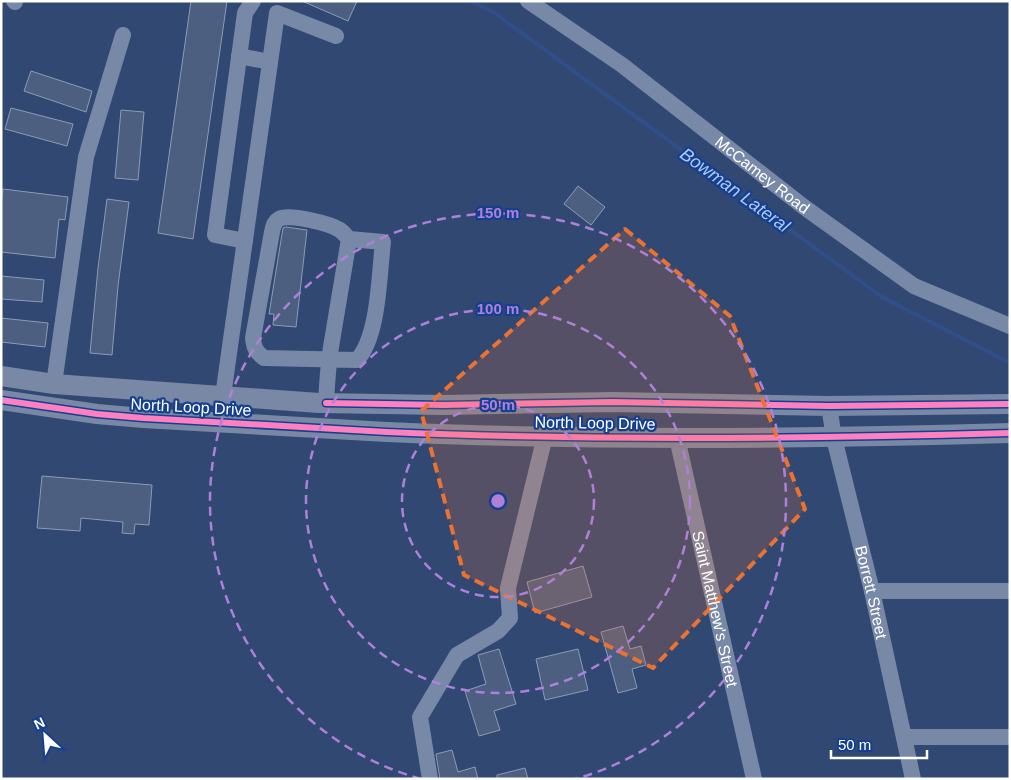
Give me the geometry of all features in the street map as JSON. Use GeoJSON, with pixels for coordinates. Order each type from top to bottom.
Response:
{"type":"FeatureCollection","features":[{"type":"Feature","properties":{"kind":"main road","name":"North Loop Drive"},"geometry":{"type":"LineString","coordinates":[[1,376],[54,384],[326,403],[612,402],[829,406],[1010,404]]}},
{"type":"Feature","properties":{"kind":"main road","name":"North Loop Drive"},"geometry":{"type":"LineString","coordinates":[[1,400],[79,412],[143,418],[439,434],[677,438],[834,438],[1010,433]]}},
{"type":"Feature","properties":{"kind":"main road"},"geometry":{"type":"LineString","coordinates":[[439,434],[444,404]]}},
{"type":"Feature","properties":{"kind":"street"},"geometry":{"type":"LineString","coordinates":[[245,241],[215,235],[244,13],[253,1]]}},
{"type":"Feature","properties":{"kind":"street"},"geometry":{"type":"LineString","coordinates":[[262,1],[277,13],[336,36]]}},
{"type":"Feature","properties":{"kind":"street","name":"McCamey Road"},"geometry":{"type":"LineString","coordinates":[[528,1],[622,65],[804,207],[914,286],[1010,326]]}},
{"type":"Feature","properties":{"kind":"street"},"geometry":{"type":"LineString","coordinates":[[223,396],[277,13]]}},
{"type":"Feature","properties":{"kind":"street"},"geometry":{"type":"LineString","coordinates":[[54,384],[86,157],[124,35]]}},
{"type":"Feature","properties":{"kind":"street"},"geometry":{"type":"LineString","coordinates":[[239,56],[270,62]]}},
{"type":"Feature","properties":{"kind":"street"},"geometry":{"type":"LineString","coordinates":[[288,217],[305,219],[340,230],[349,239],[383,242],[375,317],[369,343],[364,353],[357,360],[329,360],[264,358],[257,353],[253,338],[275,222],[281,218],[288,217]]}},
{"type":"Feature","properties":{"kind":"street"},"geometry":{"type":"LineString","coordinates":[[326,403],[329,360],[349,239]]}},
{"type":"Feature","properties":{"kind":"street","name":"Borrett Street"},"geometry":{"type":"LineString","coordinates":[[829,406],[834,438],[872,590],[913,779]]}},
{"type":"Feature","properties":{"kind":"street"},"geometry":{"type":"LineString","coordinates":[[430,779],[420,717],[457,655],[498,631],[510,618],[508,588],[545,436]]}},
{"type":"Feature","properties":{"kind":"street","name":"Saint Matthew's Street"},"geometry":{"type":"LineString","coordinates":[[677,438],[754,779]]}},
{"type":"Feature","properties":{"kind":"street"},"geometry":{"type":"LineString","coordinates":[[872,590],[1010,591]]}},
{"type":"Feature","properties":{"kind":"street"},"geometry":{"type":"LineString","coordinates":[[904,737],[1010,737]]}},
{"type":"Feature","properties":{"kind":"highlighted area"},"geometry":{"type":"Polygon","coordinates":[[[625,229],[730,316],[805,509],[653,668],[464,575],[421,411],[625,229]]]}},
{"type":"Feature","properties":{"kind":"building"},"geometry":{"type":"Polygon","coordinates":[[[191,1],[227,1],[193,239],[158,233],[191,1]]]}},
{"type":"Feature","properties":{"kind":"building"},"geometry":{"type":"Polygon","coordinates":[[[302,1],[357,1],[348,21],[302,1]]]}},
{"type":"Feature","properties":{"kind":"building"},"geometry":{"type":"Polygon","coordinates":[[[31,71],[92,91],[86,112],[24,91],[31,71]]]}},
{"type":"Feature","properties":{"kind":"building"},"geometry":{"type":"Polygon","coordinates":[[[11,108],[73,124],[67,146],[5,129],[11,108]]]}},
{"type":"Feature","properties":{"kind":"building"},"geometry":{"type":"Polygon","coordinates":[[[121,110],[144,112],[138,180],[115,178],[121,110]]]}},
{"type":"Feature","properties":{"kind":"building"},"geometry":{"type":"Polygon","coordinates":[[[578,186],[605,207],[591,225],[564,204],[578,186]]]}},
{"type":"Feature","properties":{"kind":"building"},"geometry":{"type":"Polygon","coordinates":[[[3,189],[68,197],[65,220],[59,219],[55,258],[1,252],[1,204],[3,189]]]}},
{"type":"Feature","properties":{"kind":"building"},"geometry":{"type":"Polygon","coordinates":[[[107,199],[129,202],[118,286],[112,355],[90,353],[107,199]]]}},
{"type":"Feature","properties":{"kind":"building"},"geometry":{"type":"Polygon","coordinates":[[[283,228],[307,230],[296,327],[273,325],[274,314],[269,314],[283,228]]]}},
{"type":"Feature","properties":{"kind":"building"},"geometry":{"type":"Polygon","coordinates":[[[1,276],[44,280],[42,302],[1,299],[1,276]]]}},
{"type":"Feature","properties":{"kind":"building"},"geometry":{"type":"Polygon","coordinates":[[[1,318],[48,323],[45,347],[1,342],[1,318]]]}},
{"type":"Feature","properties":{"kind":"building"},"geometry":{"type":"Polygon","coordinates":[[[42,476],[152,485],[149,525],[135,524],[134,534],[122,533],[123,522],[81,518],[80,531],[37,528],[42,476]]]}},
{"type":"Feature","properties":{"kind":"building"},"geometry":{"type":"Polygon","coordinates":[[[583,566],[592,597],[535,613],[527,582],[583,566]]]}},
{"type":"Feature","properties":{"kind":"building"},"geometry":{"type":"Polygon","coordinates":[[[623,626],[630,649],[641,646],[646,665],[632,669],[637,688],[618,693],[601,632],[623,626]]]}},
{"type":"Feature","properties":{"kind":"building"},"geometry":{"type":"Polygon","coordinates":[[[499,649],[516,704],[494,711],[500,730],[479,736],[465,691],[486,684],[478,655],[499,649]]]}},
{"type":"Feature","properties":{"kind":"building"},"geometry":{"type":"Polygon","coordinates":[[[578,649],[588,690],[545,700],[536,659],[578,649]]]}},
{"type":"Feature","properties":{"kind":"building"},"geometry":{"type":"Polygon","coordinates":[[[452,750],[458,772],[475,767],[478,779],[440,779],[436,754],[452,750]]]}},
{"type":"Feature","properties":{"kind":"building"},"geometry":{"type":"Polygon","coordinates":[[[525,768],[528,779],[497,779],[497,775],[525,768]]]}},
{"type":"Feature","properties":{"kind":"waterway","name":"Bowman Lateral"},"geometry":{"type":"LineString","coordinates":[[470,1],[493,12],[882,297],[1010,363]]}},
{"type":"Feature","properties":{"kind":"cycle path"},"geometry":{"type":"LineString","coordinates":[[1,400],[97,414],[143,418],[465,435],[698,438],[1010,433]]}},
{"type":"Feature","properties":{"kind":"cycle path"},"geometry":{"type":"LineString","coordinates":[[326,403],[444,405],[612,402],[829,406],[1010,404]]}}]}
